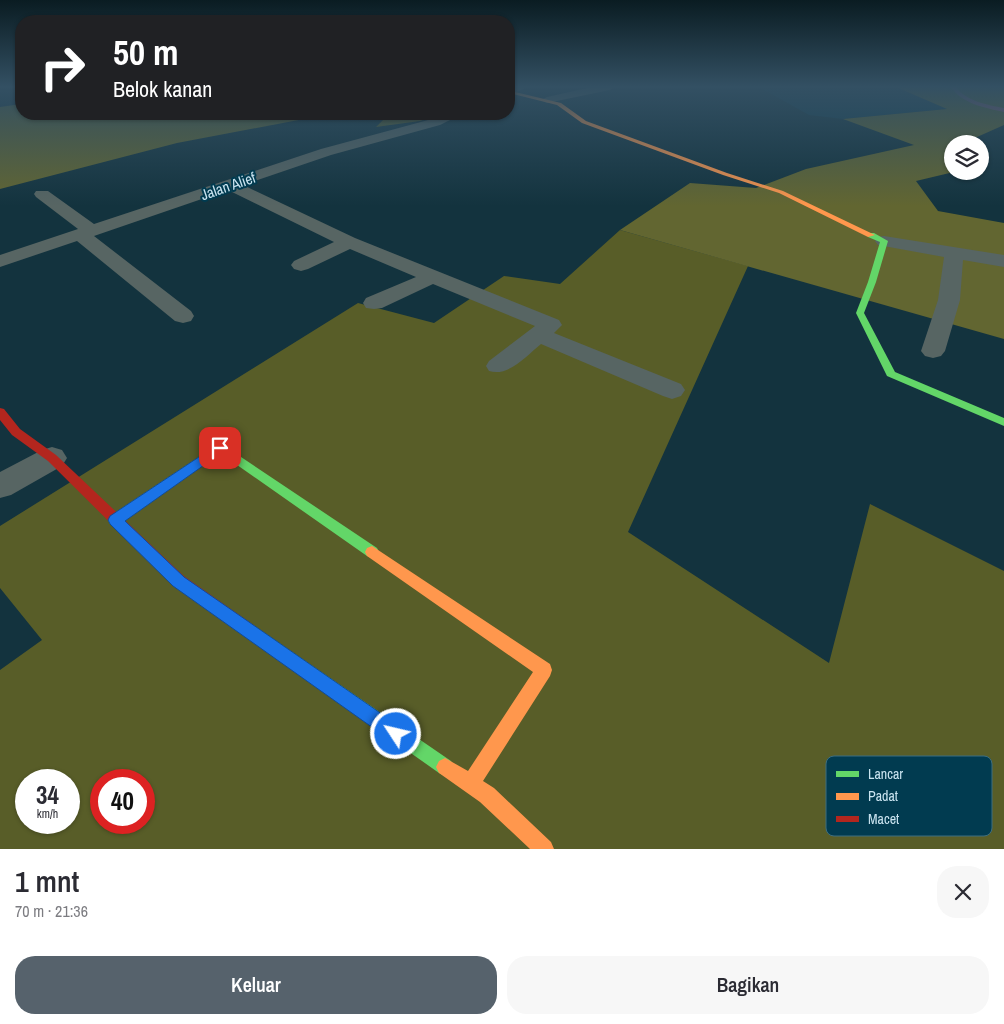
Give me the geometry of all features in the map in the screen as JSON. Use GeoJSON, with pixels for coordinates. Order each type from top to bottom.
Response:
{"type":"FeatureCollection","features":[{"type":"Feature","properties":{"kind":"street","name":"Jalan Alief"},"geometry":{"type":"LineString","coordinates":[[0,261],[326,152],[419,127]]}},
{"type":"Feature","properties":{"kind":"street"},"geometry":{"type":"LineString","coordinates":[[597,127],[725,174],[781,192],[884,241],[1004,261]]}},
{"type":"Feature","properties":{"kind":"street"},"geometry":{"type":"LineString","coordinates":[[231,185],[349,242],[551,325],[498,366]]}},
{"type":"Feature","properties":{"kind":"street"},"geometry":{"type":"LineString","coordinates":[[42,194],[183,316]]}},
{"type":"Feature","properties":{"kind":"street"},"geometry":{"type":"LineString","coordinates":[[884,241],[872,282],[860,313],[891,374],[1004,422]]}},
{"type":"Feature","properties":{"kind":"street"},"geometry":{"type":"LineString","coordinates":[[301,265],[349,242]]}},
{"type":"Feature","properties":{"kind":"street"},"geometry":{"type":"LineString","coordinates":[[933,352],[950,300],[954,253]]}},
{"type":"Feature","properties":{"kind":"street"},"geometry":{"type":"LineString","coordinates":[[374,303],[432,277]]}},
{"type":"Feature","properties":{"kind":"street"},"geometry":{"type":"LineString","coordinates":[[538,335],[672,390]]}},
{"type":"Feature","properties":{"kind":"street"},"geometry":{"type":"LineString","coordinates":[[0,412],[16,432],[52,458],[178,581],[487,795],[544,849]]}},
{"type":"Feature","properties":{"kind":"street"},"geometry":{"type":"LineString","coordinates":[[115,520],[220,448],[544,670],[470,785]]}},
{"type":"Feature","properties":{"kind":"street"},"geometry":{"type":"LineString","coordinates":[[0,486],[52,458]]}},
{"type":"Feature","properties":{"kind":"green space"},"geometry":{"type":"Polygon","coordinates":[[[0,127],[263,127],[177,143],[0,189],[0,127]]]}},
{"type":"Feature","properties":{"kind":"green space"},"geometry":{"type":"Polygon","coordinates":[[[864,127],[1000,127],[982,135],[944,135],[944,174],[916,181],[938,211],[1004,223],[1004,339],[620,230],[690,183],[756,188],[806,169],[914,145],[864,127]]]}},
{"type":"Feature","properties":{"kind":"green space"},"geometry":{"type":"Polygon","coordinates":[[[620,230],[748,266],[628,532],[829,663],[870,504],[1004,571],[1004,849],[0,849],[0,670],[42,640],[0,588],[0,526],[358,303],[434,323],[504,276],[560,284],[620,230]]]}},
{"type":"Feature","properties":{"kind":"traffic: fast"},"geometry":{"type":"LineString","coordinates":[[871,235],[884,241],[872,282],[860,313],[891,374],[1004,422]]}},
{"type":"Feature","properties":{"kind":"traffic: fast"},"geometry":{"type":"LineString","coordinates":[[115,520],[220,447],[372,552]]}},
{"type":"Feature","properties":{"kind":"traffic: fast"},"geometry":{"type":"LineString","coordinates":[[250,631],[445,767]]}},
{"type":"Feature","properties":{"kind":"traffic: slow"},"geometry":{"type":"LineString","coordinates":[[597,127],[725,174],[781,192],[871,235]]}},
{"type":"Feature","properties":{"kind":"traffic: slow"},"geometry":{"type":"LineString","coordinates":[[372,552],[544,670],[470,785]]}},
{"type":"Feature","properties":{"kind":"traffic: slow"},"geometry":{"type":"LineString","coordinates":[[445,767],[487,795],[544,849]]}},
{"type":"Feature","properties":{"kind":"traffic: jam"},"geometry":{"type":"LineString","coordinates":[[0,412],[16,432],[52,458],[179,581],[250,631]]}},
{"type":"Feature","properties":{"kind":"route"},"geometry":{"type":"LineString","coordinates":[[220,448],[115,520],[178,581],[396,734]]}}]}
